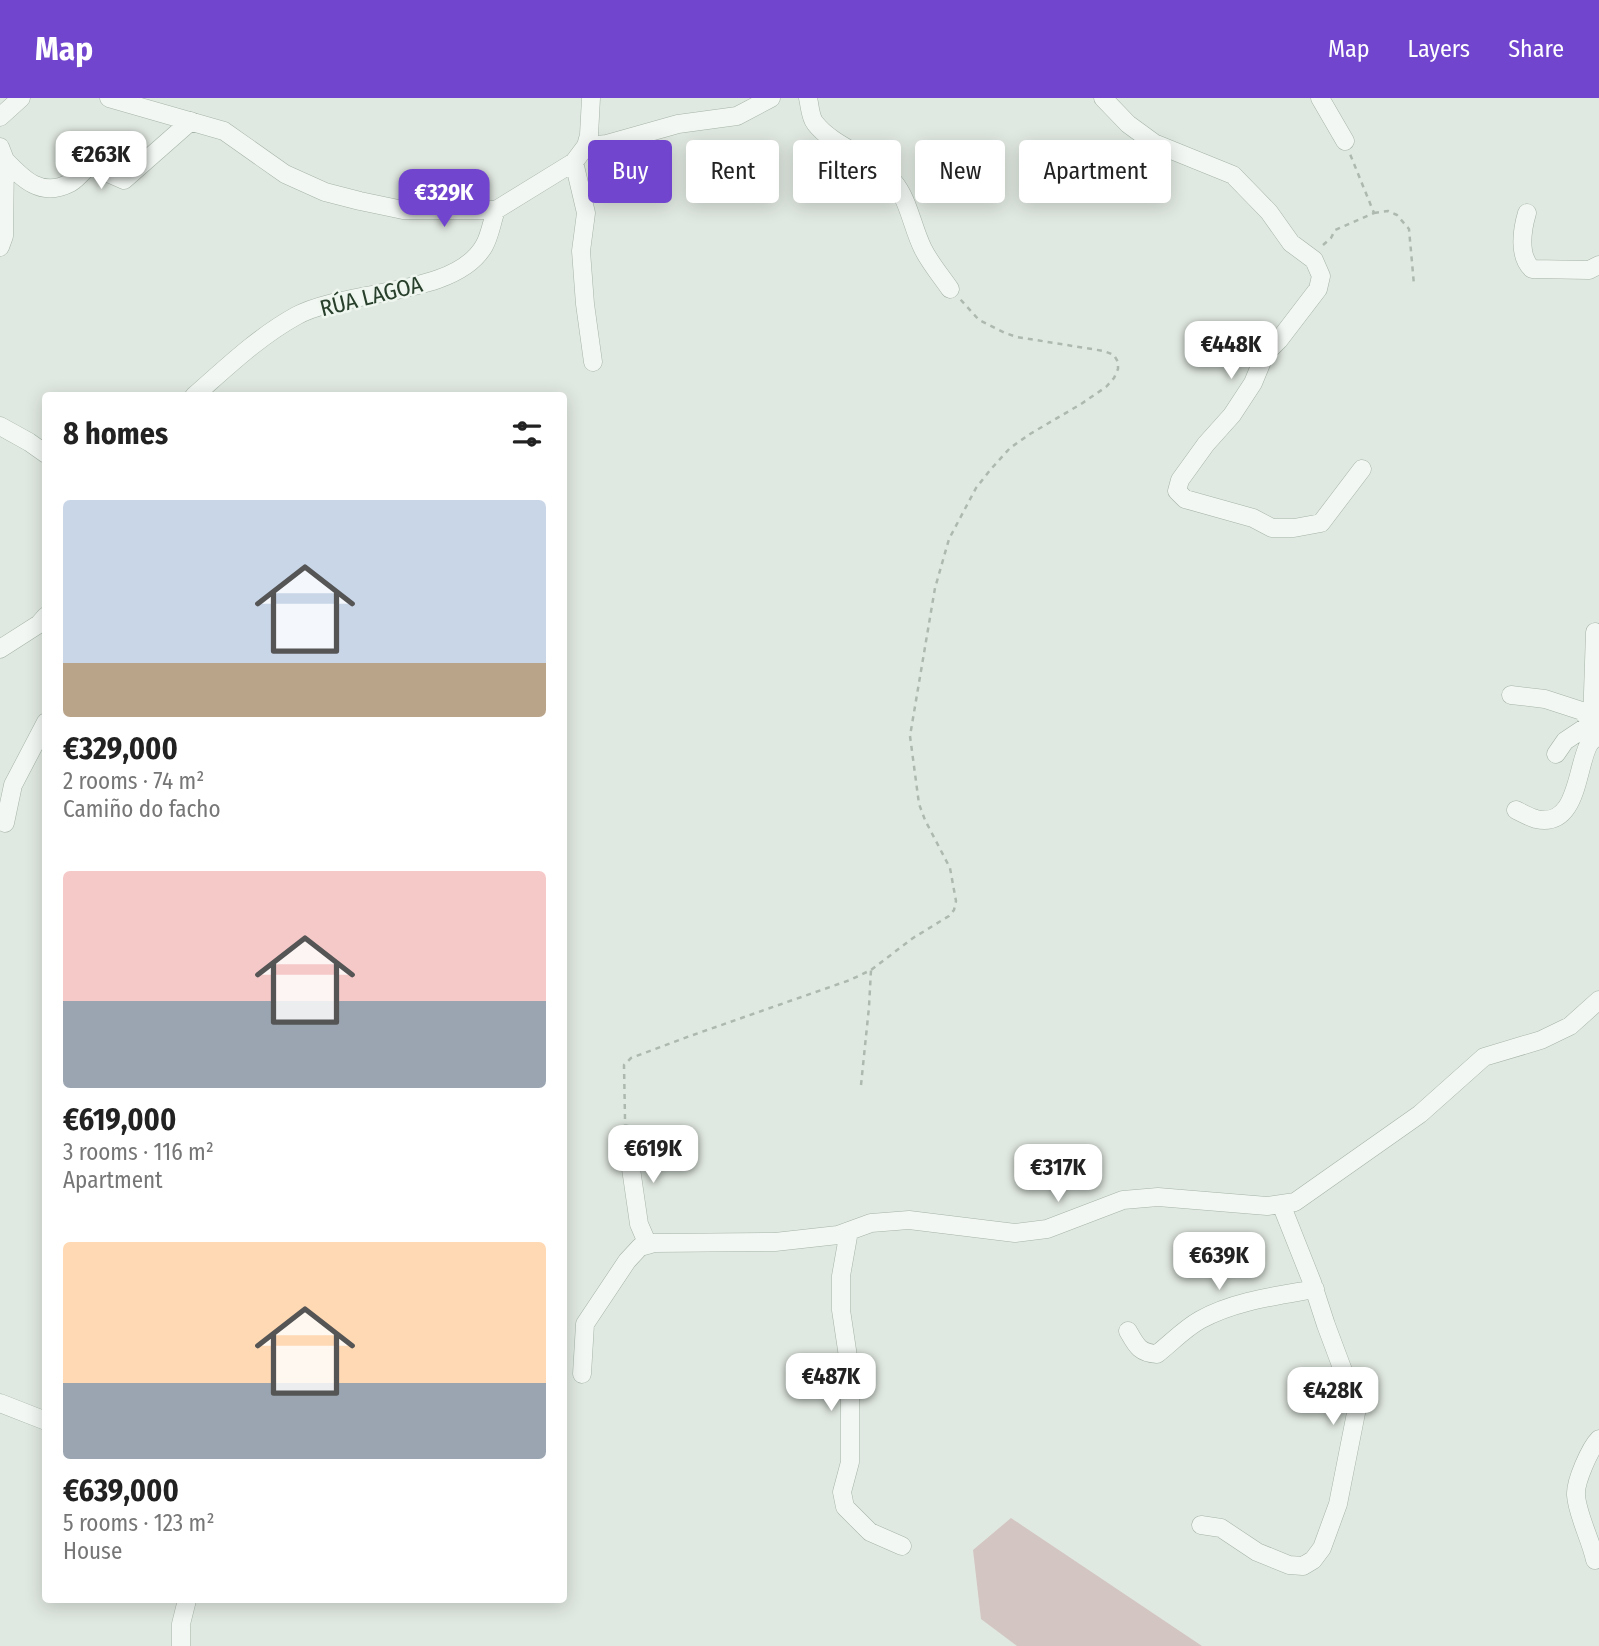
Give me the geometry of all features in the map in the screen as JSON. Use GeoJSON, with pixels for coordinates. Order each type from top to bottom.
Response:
{"type":"FeatureCollection","features":[{"type":"Feature","properties":{"kind":"street"},"geometry":{"type":"LineString","coordinates":[[0,117],[22,98]]}},
{"type":"Feature","properties":{"kind":"street"},"geometry":{"type":"LineString","coordinates":[[109,98],[224,131],[285,174],[325,192],[403,209],[496,210],[574,162],[586,146],[592,98]]}},
{"type":"Feature","properties":{"kind":"street"},"geometry":{"type":"LineString","coordinates":[[586,146],[607,144],[678,124],[737,116],[771,98]]}},
{"type":"Feature","properties":{"kind":"street"},"geometry":{"type":"LineString","coordinates":[[808,98],[813,122],[825,134],[873,164],[892,180],[905,199],[924,251],[950,289]]}},
{"type":"Feature","properties":{"kind":"street"},"geometry":{"type":"LineString","coordinates":[[1103,98],[1128,124],[1154,143],[1233,175],[1269,212],[1291,243],[1314,260],[1321,276],[1318,289],[1265,354],[1253,383],[1232,415],[1206,444],[1180,480],[1177,491],[1185,499],[1253,518],[1272,528],[1294,528],[1321,523],[1362,469]]}},
{"type":"Feature","properties":{"kind":"street"},"geometry":{"type":"LineString","coordinates":[[1321,98],[1345,141]]}},
{"type":"Feature","properties":{"kind":"street"},"geometry":{"type":"LineString","coordinates":[[2,154],[21,176],[34,186],[51,189],[70,183],[92,166],[124,180],[191,121]]}},
{"type":"Feature","properties":{"kind":"street"},"geometry":{"type":"LineString","coordinates":[[0,247],[4,236],[2,154]]}},
{"type":"Feature","properties":{"kind":"street"},"geometry":{"type":"LineString","coordinates":[[574,162],[586,213],[581,251],[593,362]]}},
{"type":"Feature","properties":{"kind":"street","name":"RÚA LAGOA"},"geometry":{"type":"LineString","coordinates":[[199,392],[257,342],[297,316],[319,307],[440,279],[466,265],[484,246],[496,210]]}},
{"type":"Feature","properties":{"kind":"street"},"geometry":{"type":"LineString","coordinates":[[1527,214],[1522,236],[1526,263],[1532,269],[1589,270],[1599,265]]}},
{"type":"Feature","properties":{"kind":"street"},"geometry":{"type":"LineString","coordinates":[[0,426],[42,451]]}},
{"type":"Feature","properties":{"kind":"street"},"geometry":{"type":"LineString","coordinates":[[0,649],[42,621]]}},
{"type":"Feature","properties":{"kind":"street"},"geometry":{"type":"LineString","coordinates":[[1516,810],[1536,819],[1552,820],[1563,813],[1573,796],[1588,744],[1597,728],[1595,632]]}},
{"type":"Feature","properties":{"kind":"street"},"geometry":{"type":"LineString","coordinates":[[1511,695],[1545,699],[1582,711],[1597,728]]}},
{"type":"Feature","properties":{"kind":"street"},"geometry":{"type":"LineString","coordinates":[[1556,754],[1565,741],[1597,728]]}},
{"type":"Feature","properties":{"kind":"street"},"geometry":{"type":"LineString","coordinates":[[5,822],[13,785],[42,730]]}},
{"type":"Feature","properties":{"kind":"street"},"geometry":{"type":"LineString","coordinates":[[582,1374],[585,1324],[627,1261],[640,1247],[654,1243],[775,1242],[838,1234],[871,1223],[909,1220],[1015,1233],[1047,1229],[1123,1200],[1158,1197],[1267,1206],[1294,1202],[1420,1115],[1484,1057],[1541,1040],[1570,1026],[1599,1000]]}},
{"type":"Feature","properties":{"kind":"street"},"geometry":{"type":"LineString","coordinates":[[626,1134],[639,1224],[648,1245]]}},
{"type":"Feature","properties":{"kind":"street"},"geometry":{"type":"LineString","coordinates":[[1201,1525],[1221,1528],[1257,1552],[1289,1565],[1303,1566],[1313,1560],[1322,1548],[1338,1504],[1357,1408],[1315,1289],[1281,1204]]}},
{"type":"Feature","properties":{"kind":"street"},"geometry":{"type":"LineString","coordinates":[[849,1231],[841,1276],[841,1310],[850,1370],[850,1462],[842,1493],[845,1507],[870,1532],[902,1546]]}},
{"type":"Feature","properties":{"kind":"street"},"geometry":{"type":"LineString","coordinates":[[1128,1331],[1138,1348],[1147,1354],[1157,1354],[1197,1321],[1216,1313],[1263,1298],[1315,1289]]}},
{"type":"Feature","properties":{"kind":"street"},"geometry":{"type":"LineString","coordinates":[[0,1403],[42,1419]]}},
{"type":"Feature","properties":{"kind":"street"},"geometry":{"type":"LineString","coordinates":[[1595,1560],[1575,1493],[1584,1465],[1599,1438]]}},
{"type":"Feature","properties":{"kind":"street"},"geometry":{"type":"LineString","coordinates":[[181,1646],[181,1624],[186,1603]]}},
{"type":"Feature","properties":{"kind":"path"},"geometry":{"type":"LineString","coordinates":[[1345,141],[1374,213]]}},
{"type":"Feature","properties":{"kind":"path"},"geometry":{"type":"LineString","coordinates":[[1310,257],[1331,238],[1335,230],[1374,213],[1388,211],[1396,215],[1409,229],[1414,285]]}},
{"type":"Feature","properties":{"kind":"path"},"geometry":{"type":"LineString","coordinates":[[626,1134],[624,1065],[631,1058],[850,980],[871,970],[954,910],[956,901],[950,868],[919,804],[909,737],[935,588],[949,539],[976,488],[1010,449],[1106,387],[1114,378],[1118,362],[1114,355],[1104,351],[1005,333],[979,320],[950,289]]}},
{"type":"Feature","properties":{"kind":"path"},"geometry":{"type":"LineString","coordinates":[[861,1085],[871,970]]}},
{"type":"Feature","properties":{"kind":"shaded area"},"geometry":{"type":"Polygon","coordinates":[[[1011,1518],[1202,1646],[1017,1646],[981,1619],[973,1550],[1011,1518]]]}}]}
